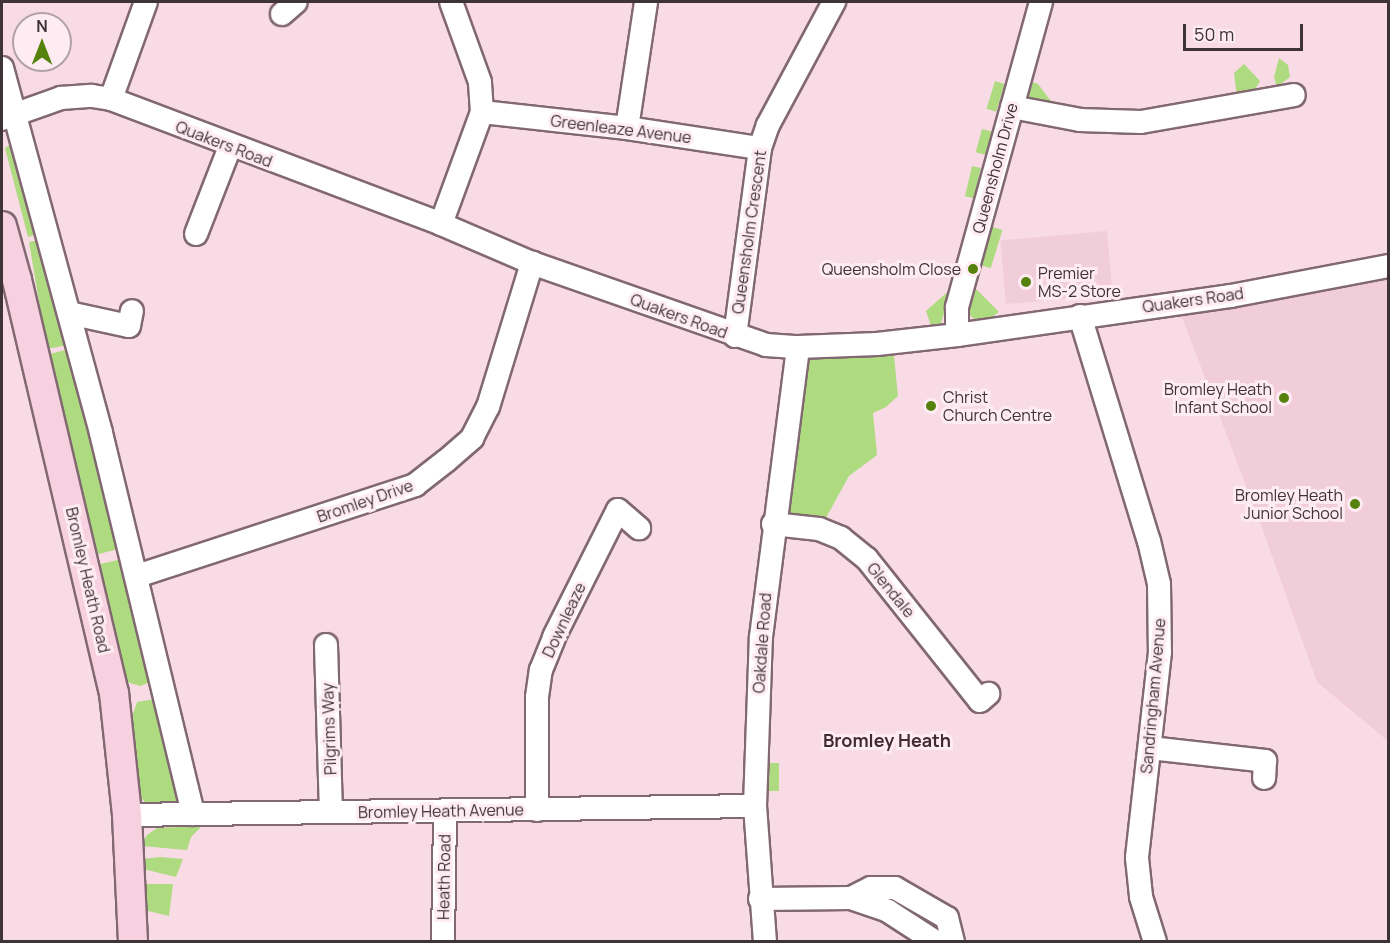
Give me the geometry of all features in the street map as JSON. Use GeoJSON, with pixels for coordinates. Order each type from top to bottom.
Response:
{"type":"FeatureCollection","features":[{"type":"Feature","properties":{"kind":"main road","name":"Bromley Heath Road"},"geometry":{"type":"LineString","coordinates":[[2,226],[17,280],[114,693],[127,815],[133,942]]}},
{"type":"Feature","properties":{"kind":"street"},"geometry":{"type":"LineString","coordinates":[[111,99],[146,2]]}},
{"type":"Feature","properties":{"kind":"street"},"geometry":{"type":"LineString","coordinates":[[441,224],[482,112],[480,82],[451,2]]}},
{"type":"Feature","properties":{"kind":"street"},"geometry":{"type":"LineString","coordinates":[[627,128],[646,2]]}},
{"type":"Feature","properties":{"kind":"street","name":"Queensholm Crescent"},"geometry":{"type":"LineString","coordinates":[[735,336],[760,148],[768,125],[834,2]]}},
{"type":"Feature","properties":{"kind":"street","name":"Queensholm Drive"},"geometry":{"type":"LineString","coordinates":[[957,335],[957,307],[1041,2]]}},
{"type":"Feature","properties":{"kind":"street"},"geometry":{"type":"LineString","coordinates":[[2,68],[8,117],[69,314],[137,576],[193,813]]}},
{"type":"Feature","properties":{"kind":"street"},"geometry":{"type":"LineString","coordinates":[[1012,107],[1080,120],[1142,122],[1269,90],[1294,94]]}},
{"type":"Feature","properties":{"kind":"street","name":"Quakers Road"},"geometry":{"type":"LineString","coordinates":[[8,117],[61,98],[92,96],[111,99],[230,147],[441,224],[532,263],[766,345],[798,347],[877,344],[957,335],[1231,296],[1389,266]]}},
{"type":"Feature","properties":{"kind":"street","name":"Greenleaze Avenue"},"geometry":{"type":"LineString","coordinates":[[482,112],[627,128],[760,148]]}},
{"type":"Feature","properties":{"kind":"street"},"geometry":{"type":"LineString","coordinates":[[195,234],[230,147]]}},
{"type":"Feature","properties":{"kind":"street","name":"Bromley Drive"},"geometry":{"type":"LineString","coordinates":[[137,576],[415,485],[438,467],[472,438],[488,407],[532,263]]}},
{"type":"Feature","properties":{"kind":"street"},"geometry":{"type":"LineString","coordinates":[[69,314],[129,326],[132,311]]}},
{"type":"Feature","properties":{"kind":"street","name":"Sandringham Avenue"},"geometry":{"type":"LineString","coordinates":[[1080,316],[1160,584],[1161,636],[1137,858],[1141,897],[1155,942]]}},
{"type":"Feature","properties":{"kind":"street","name":"Oakdale Road"},"geometry":{"type":"LineString","coordinates":[[765,942],[760,899],[755,806],[760,637],[798,347]]}},
{"type":"Feature","properties":{"kind":"street","name":"Downleaze"},"geometry":{"type":"LineString","coordinates":[[537,810],[537,697],[541,670],[614,506],[639,528]]}},
{"type":"Feature","properties":{"kind":"street","name":"Glendale"},"geometry":{"type":"LineString","coordinates":[[773,524],[819,529],[841,538],[867,559],[980,703]]}},
{"type":"Feature","properties":{"kind":"street","name":"Pilgrims Way"},"geometry":{"type":"LineString","coordinates":[[326,645],[331,812]]}},
{"type":"Feature","properties":{"kind":"street"},"geometry":{"type":"LineString","coordinates":[[1150,748],[1265,760]]}},
{"type":"Feature","properties":{"kind":"street","name":"Bromley Heath Avenue"},"geometry":{"type":"LineString","coordinates":[[127,815],[755,806]]}},
{"type":"Feature","properties":{"kind":"street","name":"Heath Road"},"geometry":{"type":"LineString","coordinates":[[443,942],[445,812]]}},
{"type":"Feature","properties":{"kind":"street"},"geometry":{"type":"LineString","coordinates":[[851,898],[871,888],[895,888],[947,918],[953,942]]}},
{"type":"Feature","properties":{"kind":"street"},"geometry":{"type":"LineString","coordinates":[[760,899],[851,898],[888,911],[936,942]]}},
{"type":"Feature","properties":{"kind":"shaded area"},"geometry":{"type":"Polygon","coordinates":[[[1107,231],[1113,295],[1006,304],[1000,240],[1107,231]]]}},
{"type":"Feature","properties":{"kind":"shaded area"},"geometry":{"type":"Polygon","coordinates":[[[1388,274],[1388,741],[1317,682],[1261,525],[1180,312],[1388,274]]]}},
{"type":"Feature","properties":{"kind":"green space"},"geometry":{"type":"Polygon","coordinates":[[[1279,58],[1288,65],[1290,77],[1277,87],[1274,77],[1279,58]]]}},
{"type":"Feature","properties":{"kind":"green space"},"geometry":{"type":"Polygon","coordinates":[[[1244,64],[1260,81],[1253,93],[1237,97],[1234,73],[1244,64]]]}},
{"type":"Feature","properties":{"kind":"green space"},"geometry":{"type":"Polygon","coordinates":[[[995,81],[1005,84],[996,112],[987,109],[995,81]]]}},
{"type":"Feature","properties":{"kind":"green space"},"geometry":{"type":"Polygon","coordinates":[[[1030,81],[1038,84],[1054,105],[1033,101],[1027,96],[1030,81]]]}},
{"type":"Feature","properties":{"kind":"green space"},"geometry":{"type":"Polygon","coordinates":[[[982,129],[993,132],[986,155],[976,152],[982,129]]]}},
{"type":"Feature","properties":{"kind":"green space"},"geometry":{"type":"Polygon","coordinates":[[[13,143],[38,234],[28,237],[5,148],[13,143]]]}},
{"type":"Feature","properties":{"kind":"green space"},"geometry":{"type":"Polygon","coordinates":[[[972,166],[981,168],[974,198],[965,196],[972,166]]]}},
{"type":"Feature","properties":{"kind":"green space"},"geometry":{"type":"Polygon","coordinates":[[[989,226],[1002,230],[991,268],[977,264],[989,226]]]}},
{"type":"Feature","properties":{"kind":"green space"},"geometry":{"type":"Polygon","coordinates":[[[39,240],[68,345],[47,349],[29,242],[39,240]]]}},
{"type":"Feature","properties":{"kind":"green space"},"geometry":{"type":"Polygon","coordinates":[[[972,285],[999,312],[987,321],[977,321],[968,314],[965,305],[972,285]]]}},
{"type":"Feature","properties":{"kind":"green space"},"geometry":{"type":"Polygon","coordinates":[[[952,288],[941,323],[932,329],[926,311],[952,288]]]}},
{"type":"Feature","properties":{"kind":"green space"},"geometry":{"type":"Polygon","coordinates":[[[69,349],[126,547],[95,555],[46,355],[69,349]]]}},
{"type":"Feature","properties":{"kind":"green space"},"geometry":{"type":"Polygon","coordinates":[[[894,356],[898,396],[886,407],[873,413],[877,455],[849,476],[822,525],[785,517],[807,361],[816,357],[894,356]]]}},
{"type":"Feature","properties":{"kind":"green space"},"geometry":{"type":"Polygon","coordinates":[[[126,558],[154,677],[148,683],[140,686],[127,682],[118,671],[92,566],[126,558]]]}},
{"type":"Feature","properties":{"kind":"green space"},"geometry":{"type":"Polygon","coordinates":[[[155,699],[185,800],[178,809],[146,804],[136,790],[130,723],[137,702],[155,699]]]}},
{"type":"Feature","properties":{"kind":"green space"},"geometry":{"type":"Polygon","coordinates":[[[768,763],[779,763],[779,791],[768,791],[768,763]]]}},
{"type":"Feature","properties":{"kind":"green space"},"geometry":{"type":"Polygon","coordinates":[[[202,826],[191,837],[187,850],[141,846],[147,835],[157,828],[202,826]]]}},
{"type":"Feature","properties":{"kind":"green space"},"geometry":{"type":"Polygon","coordinates":[[[160,857],[183,859],[176,877],[143,869],[142,859],[160,857]]]}},
{"type":"Feature","properties":{"kind":"green space"},"geometry":{"type":"Polygon","coordinates":[[[143,884],[173,884],[169,916],[144,910],[143,884]]]}},
{"type":"Feature","properties":{"kind":"place","name":"Queensholm Close"},"geometry":{"type":"Point","coordinates":[973,269]}},
{"type":"Feature","properties":{"kind":"place","name":"Premier MS-2 Store"},"geometry":{"type":"Point","coordinates":[1026,282]}},
{"type":"Feature","properties":{"kind":"place","name":"Bromley Heath Infant School"},"geometry":{"type":"Point","coordinates":[1284,398]}},
{"type":"Feature","properties":{"kind":"place","name":"Christ Church Centre"},"geometry":{"type":"Point","coordinates":[931,406]}},
{"type":"Feature","properties":{"kind":"place","name":"Bromley Heath Junior School"},"geometry":{"type":"Point","coordinates":[1355,504]}},
{"type":"Feature","properties":{"kind":"district","name":"Bromley Heath"},"geometry":{"type":"Point","coordinates":[887,740]}}]}
